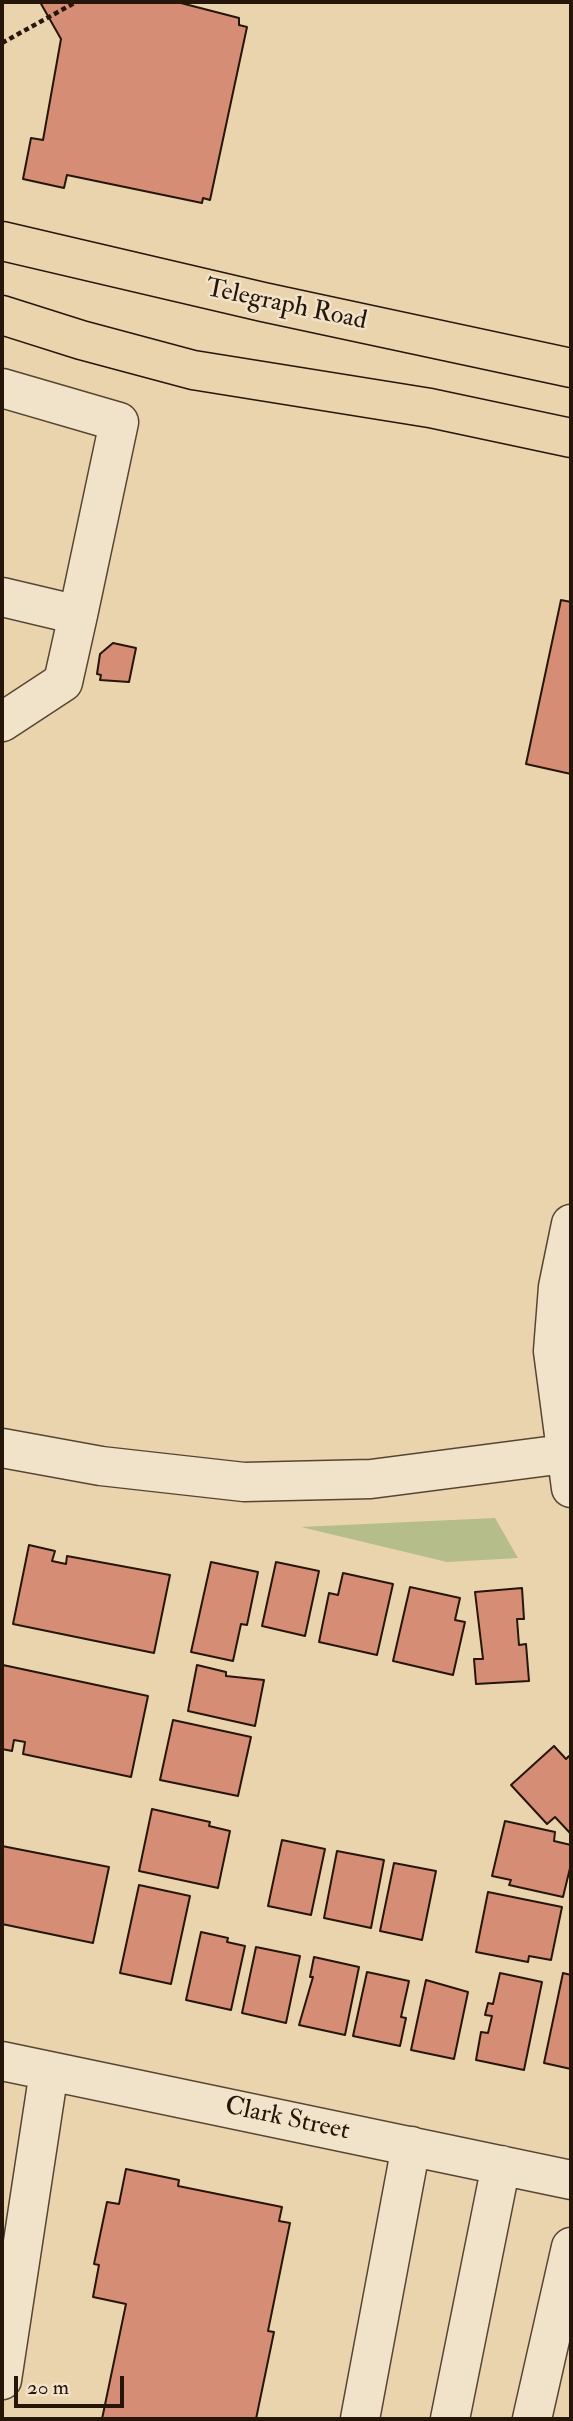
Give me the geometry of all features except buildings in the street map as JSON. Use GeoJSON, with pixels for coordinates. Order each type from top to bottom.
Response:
{"type":"FeatureCollection","features":[{"type":"Feature","properties":{"kind":"main road","name":"Telegraph Road"},"geometry":{"type":"LineString","coordinates":[[2,241],[263,302],[571,368]]}},
{"type":"Feature","properties":{"kind":"main road"},"geometry":{"type":"LineString","coordinates":[[3,322],[193,370],[430,408],[571,438]]}},
{"type":"Feature","properties":{"kind":"street"},"geometry":{"type":"LineString","coordinates":[[2,722],[63,682],[119,422],[18,393]]}},
{"type":"Feature","properties":{"kind":"street"},"geometry":{"type":"LineString","coordinates":[[2,597],[78,615]]}},
{"type":"Feature","properties":{"kind":"street"},"geometry":{"type":"LineString","coordinates":[[2,1448],[101,1466],[244,1482],[371,1479],[569,1465],[553,1351],[558,1287],[571,1224]]}},
{"type":"Feature","properties":{"kind":"street","name":"Clark Street"},"geometry":{"type":"LineString","coordinates":[[2,2061],[571,2179]]}},
{"type":"Feature","properties":{"kind":"street"},"geometry":{"type":"LineString","coordinates":[[2,2380],[49,2071]]}},
{"type":"Feature","properties":{"kind":"street"},"geometry":{"type":"LineString","coordinates":[[360,2419],[411,2146]]}},
{"type":"Feature","properties":{"kind":"street"},"geometry":{"type":"LineString","coordinates":[[450,2419],[501,2165]]}},
{"type":"Feature","properties":{"kind":"street"},"geometry":{"type":"LineString","coordinates":[[532,2419],[564,2317],[571,2248]]}},
{"type":"Feature","properties":{"kind":"path"},"geometry":{"type":"LineString","coordinates":[[2,43],[76,2]]}},
{"type":"Feature","properties":{"kind":"green space"},"geometry":{"type":"Polygon","coordinates":[[[495,1518],[518,1558],[447,1562],[301,1527],[495,1518]]]}}]}
